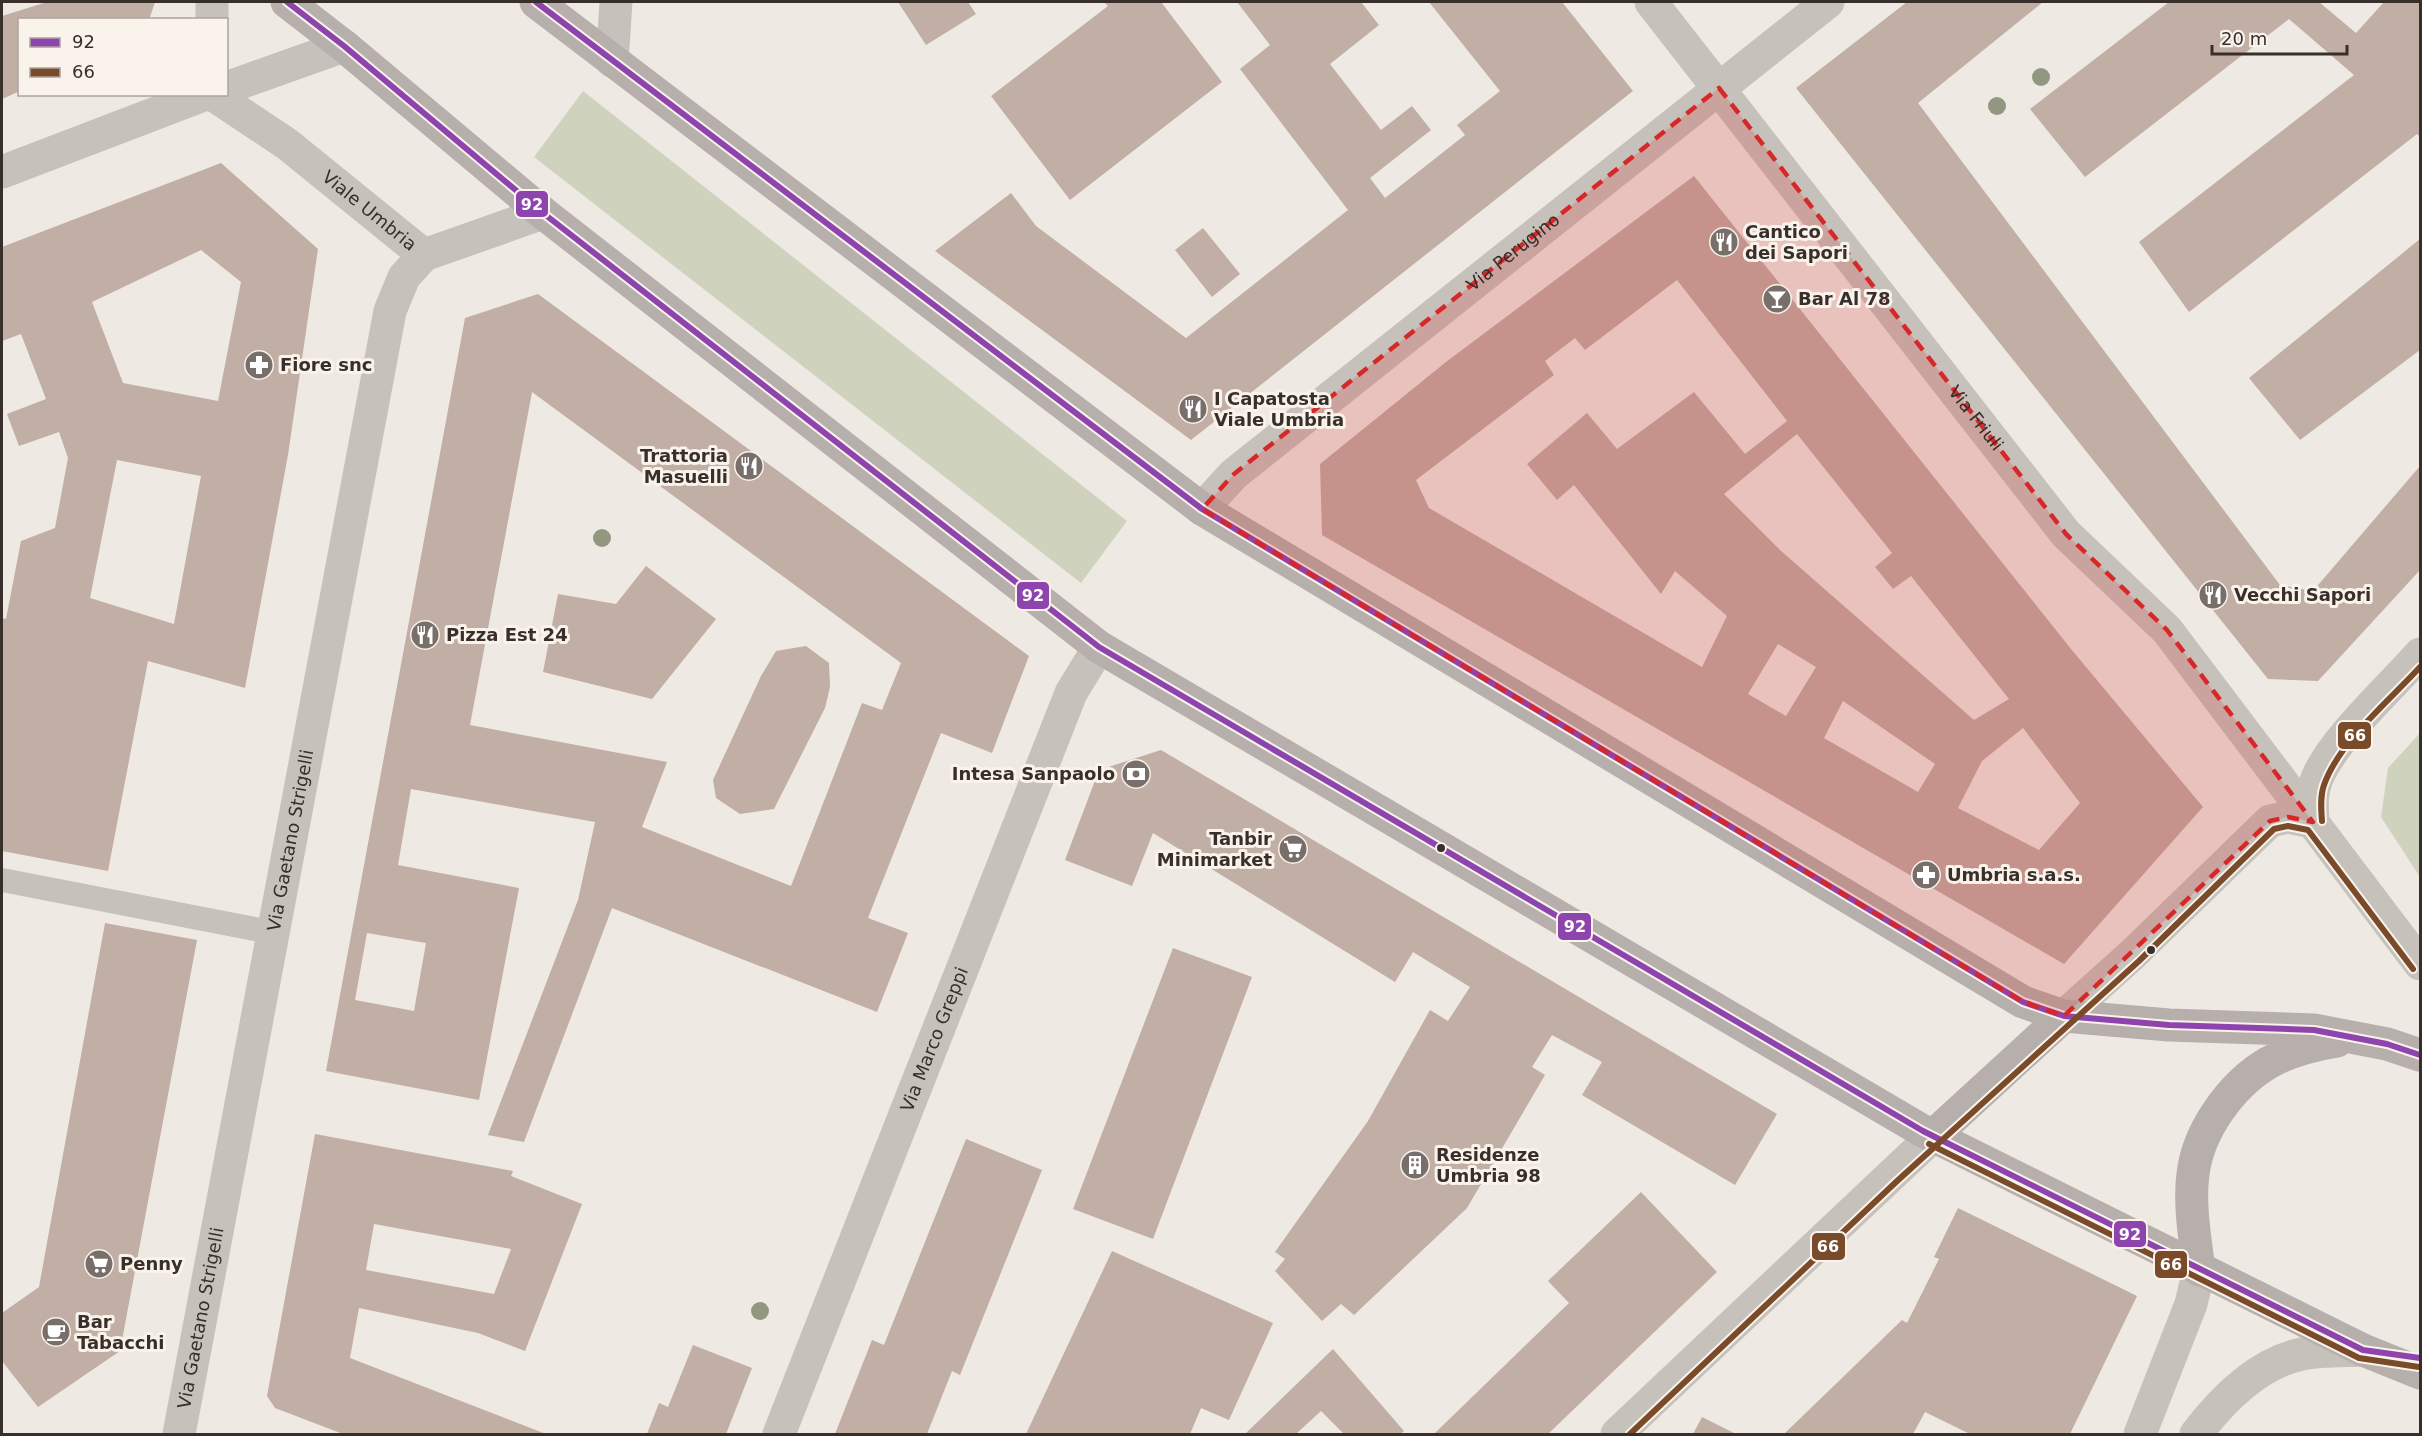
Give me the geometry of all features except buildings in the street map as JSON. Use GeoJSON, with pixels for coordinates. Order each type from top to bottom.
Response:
{"type":"FeatureCollection","features":[{"type":"Feature","properties":{"kind":"main road"},"geometry":{"type":"LineString","coordinates":[[287,2],[344,46],[543,213],[1099,647],[1933,1136],[2363,1350],[2421,1373]]}},
{"type":"Feature","properties":{"kind":"main road"},"geometry":{"type":"LineString","coordinates":[[536,2],[1202,509],[2023,1002],[2064,1016],[2169,1025],[2314,1030],[2387,1044],[2421,1056]]}},
{"type":"Feature","properties":{"kind":"main road"},"geometry":{"type":"LineString","coordinates":[[1933,1136],[2064,1016]]}},
{"type":"Feature","properties":{"kind":"main road"},"geometry":{"type":"LineString","coordinates":[[2199,1270],[2191,1187],[2193,1172],[2205,1133],[2232,1093],[2267,1063],[2310,1045],[2349,1040],[2387,1044]]}},
{"type":"Feature","properties":{"kind":"main road"},"geometry":{"type":"LineString","coordinates":[[2363,1350],[2421,1358]]}},
{"type":"Feature","properties":{"kind":"street"},"geometry":{"type":"LineString","coordinates":[[212,2],[212,18]]}},
{"type":"Feature","properties":{"kind":"street"},"geometry":{"type":"LineString","coordinates":[[612,61],[616,2]]}},
{"type":"Feature","properties":{"kind":"street","name":"Via Friuli"},"geometry":{"type":"LineString","coordinates":[[1651,2],[2066,534],[2167,630],[2421,964]]}},
{"type":"Feature","properties":{"kind":"street","name":"Via Perugino"},"geometry":{"type":"LineString","coordinates":[[1202,509],[1234,474],[1828,2]]}},
{"type":"Feature","properties":{"kind":"street"},"geometry":{"type":"LineString","coordinates":[[228,87],[344,46]]}},
{"type":"Feature","properties":{"kind":"street"},"geometry":{"type":"LineString","coordinates":[[2,172],[201,96]]}},
{"type":"Feature","properties":{"kind":"street","name":"Viale Umbria"},"geometry":{"type":"LineString","coordinates":[[215,96],[287,144],[424,255],[543,213]]}},
{"type":"Feature","properties":{"kind":"street","name":"Via Gaetano Strigelli"},"geometry":{"type":"LineString","coordinates":[[179,1434],[275,933],[390,311],[404,277],[424,255]]}},
{"type":"Feature","properties":{"kind":"street","name":"Via Marco Greppi"},"geometry":{"type":"LineString","coordinates":[[779,1434],[1071,693],[1099,647]]}},
{"type":"Feature","properties":{"kind":"street"},"geometry":{"type":"LineString","coordinates":[[2064,1016],[2133,954],[2270,821],[2288,817],[2313,822],[2312,803],[2319,774],[2343,740],[2421,654]]}},
{"type":"Feature","properties":{"kind":"street"},"geometry":{"type":"LineString","coordinates":[[1617,1434],[1933,1136]]}},
{"type":"Feature","properties":{"kind":"street"},"geometry":{"type":"LineString","coordinates":[[2140,1434],[2191,1305],[2199,1270]]}},
{"type":"Feature","properties":{"kind":"street"},"geometry":{"type":"LineString","coordinates":[[2196,1434],[2225,1400],[2249,1380],[2274,1365],[2300,1355],[2363,1350]]}},
{"type":"Feature","properties":{"kind":"lane"},"geometry":{"type":"LineString","coordinates":[[2,880],[275,933]]}},
{"type":"Feature","properties":{"kind":"highlighted area"},"geometry":{"type":"Polygon","coordinates":[[[1719,88],[2066,534],[2167,630],[2313,822],[2288,817],[2270,821],[2064,1016],[2023,1002],[1202,509],[1234,474],[1719,88]]]}},
{"type":"Feature","properties":{"kind":"green space"},"geometry":{"type":"Polygon","coordinates":[[[583,91],[1127,521],[1081,583],[534,157],[583,91]]]}},
{"type":"Feature","properties":{"kind":"green space"},"geometry":{"type":"Polygon","coordinates":[[[2420,733],[2420,877],[2381,817],[2388,768],[2420,733]]]}},
{"type":"Feature","properties":{"kind":"transit line","name":"92"},"geometry":{"type":"LineString","coordinates":[[287,2],[344,46],[543,213],[1099,647],[1923,1131],[2363,1350],[2420,1358]]}},
{"type":"Feature","properties":{"kind":"transit line","name":"92"},"geometry":{"type":"LineString","coordinates":[[536,2],[1202,509],[2023,1002],[2064,1016],[2169,1025],[2314,1030],[2387,1044],[2420,1055]]}},
{"type":"Feature","properties":{"kind":"transit line","name":"66"},"geometry":{"type":"LineString","coordinates":[[2322,821],[2323,789],[2341,753],[2366,722],[2420,667]]}},
{"type":"Feature","properties":{"kind":"transit line","name":"66"},"geometry":{"type":"LineString","coordinates":[[1630,1434],[1896,1182],[2139,961],[2274,829],[2288,826],[2308,830],[2413,969]]}},
{"type":"Feature","properties":{"kind":"transit line","name":"66"},"geometry":{"type":"LineString","coordinates":[[1929,1144],[2359,1358],[2419,1367]]}},
{"type":"Feature","properties":{"kind":"place","name":"Cantico dei Sapori"},"geometry":{"type":"Point","coordinates":[1724,242]}},
{"type":"Feature","properties":{"kind":"place","name":"Bar Al 78"},"geometry":{"type":"Point","coordinates":[1777,299]}},
{"type":"Feature","properties":{"kind":"place","name":"Fiore snc"},"geometry":{"type":"Point","coordinates":[259,365]}},
{"type":"Feature","properties":{"kind":"place","name":"I Capatosta Viale Umbria"},"geometry":{"type":"Point","coordinates":[1193,409]}},
{"type":"Feature","properties":{"kind":"place","name":"Trattoria Masuelli"},"geometry":{"type":"Point","coordinates":[749,466]}},
{"type":"Feature","properties":{"kind":"place","name":"Vecchi Sapori"},"geometry":{"type":"Point","coordinates":[2213,595]}},
{"type":"Feature","properties":{"kind":"place","name":"Pizza Est 24"},"geometry":{"type":"Point","coordinates":[425,635]}},
{"type":"Feature","properties":{"kind":"place","name":"Intesa Sanpaolo"},"geometry":{"type":"Point","coordinates":[1136,774]}},
{"type":"Feature","properties":{"kind":"place","name":"Tanbir Minimarket"},"geometry":{"type":"Point","coordinates":[1293,849]}},
{"type":"Feature","properties":{"kind":"place","name":"Umbria s.a.s."},"geometry":{"type":"Point","coordinates":[1926,875]}},
{"type":"Feature","properties":{"kind":"place","name":"Residenze Umbria 98"},"geometry":{"type":"Point","coordinates":[1415,1165]}},
{"type":"Feature","properties":{"kind":"place","name":"Penny"},"geometry":{"type":"Point","coordinates":[99,1264]}},
{"type":"Feature","properties":{"kind":"place","name":"Bar Tabacchi"},"geometry":{"type":"Point","coordinates":[56,1332]}}]}
